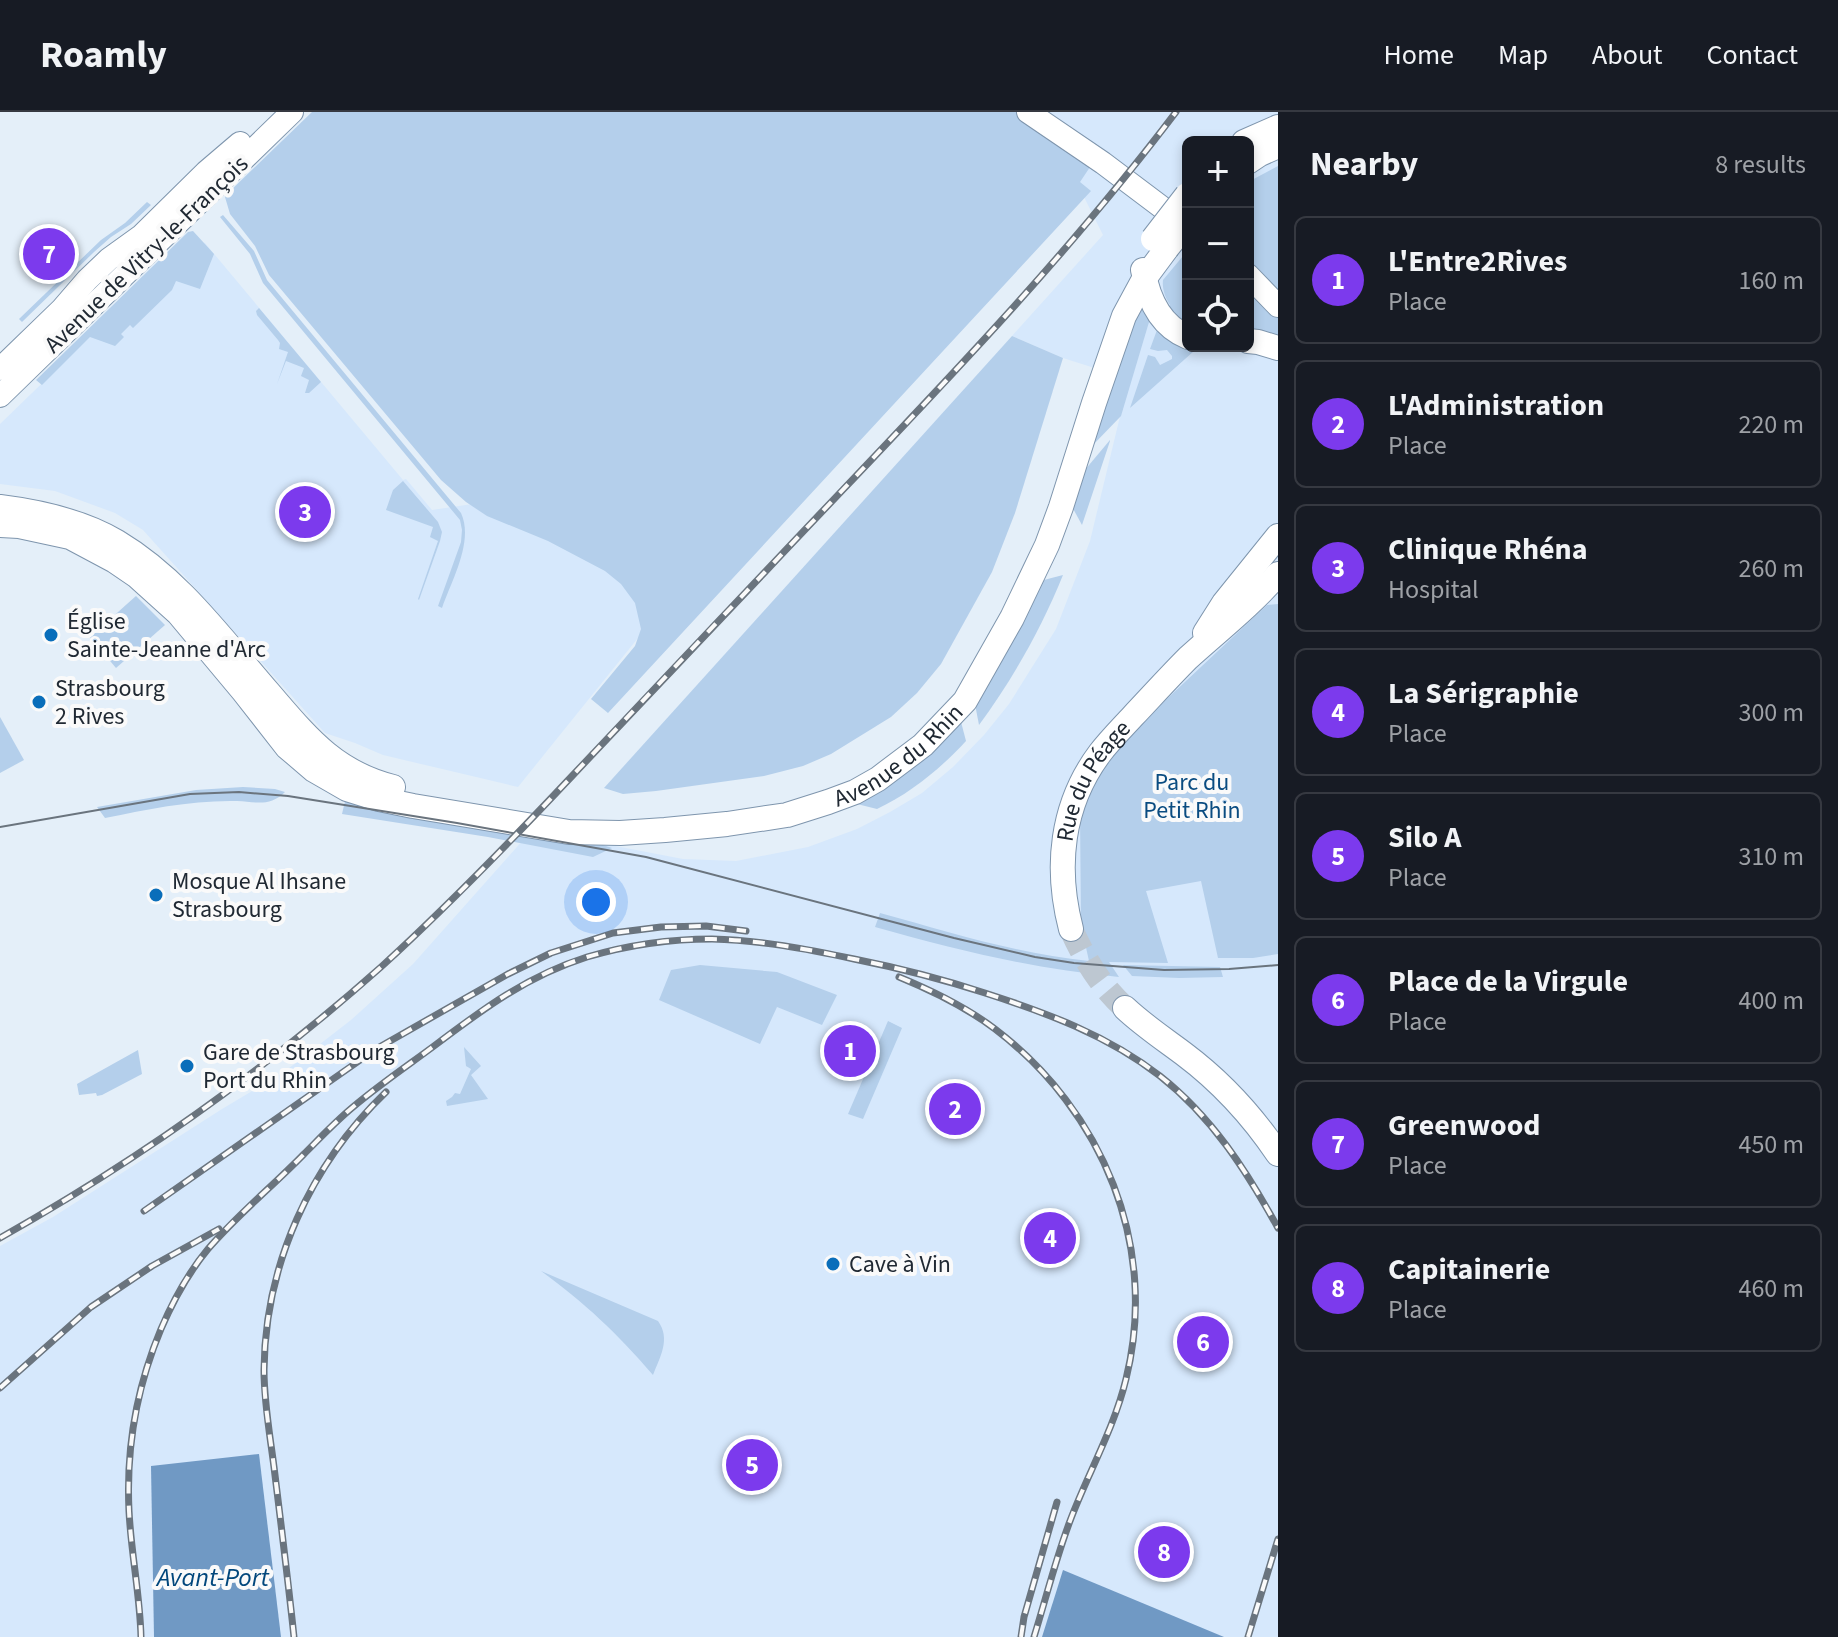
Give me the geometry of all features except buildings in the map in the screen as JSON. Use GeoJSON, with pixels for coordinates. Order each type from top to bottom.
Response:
{"type":"FeatureCollection","features":[{"type":"Feature","properties":{"kind":"main road","name":"Avenue de Vitry-le-François"},"geometry":{"type":"LineString","coordinates":[[0,369],[109,259],[141,236],[273,112]]}},
{"type":"Feature","properties":{"kind":"main road","name":"Avenue de Vitry-le-François"},"geometry":{"type":"LineString","coordinates":[[0,396],[292,112]]}},
{"type":"Feature","properties":{"kind":"main road"},"geometry":{"type":"LineString","coordinates":[[1028,112],[1182,220]]}},
{"type":"Feature","properties":{"kind":"main road"},"geometry":{"type":"LineString","coordinates":[[1254,138],[1278,127]]}},
{"type":"Feature","properties":{"kind":"main road"},"geometry":{"type":"LineString","coordinates":[[1254,158],[1278,146]]}},
{"type":"Feature","properties":{"kind":"main road","name":"Avenue du Rhin"},"geometry":{"type":"LineString","coordinates":[[318,761],[323,777],[379,799],[569,832],[597,833],[665,830],[787,815],[855,792],[878,779],[923,745],[965,701],[1035,573],[1061,507],[1120,327],[1151,256],[1182,203]]}},
{"type":"Feature","properties":{"kind":"main road","name":"Avenue du Rhin"},"geometry":{"type":"LineString","coordinates":[[1151,256],[1182,229]]}},
{"type":"Feature","properties":{"kind":"main road"},"geometry":{"type":"LineString","coordinates":[[1151,256],[1151,299],[1167,324],[1182,334]]}},
{"type":"Feature","properties":{"kind":"main road"},"geometry":{"type":"LineString","coordinates":[[1253,280],[1278,306]]}},
{"type":"Feature","properties":{"kind":"main road"},"geometry":{"type":"LineString","coordinates":[[1254,342],[1278,348]]}},
{"type":"Feature","properties":{"kind":"main road"},"geometry":{"type":"LineString","coordinates":[[0,499],[43,507],[117,542],[169,581],[194,605],[303,733],[318,761]]}},
{"type":"Feature","properties":{"kind":"main road"},"geometry":{"type":"LineString","coordinates":[[0,507],[81,526]]}},
{"type":"Feature","properties":{"kind":"main road"},"geometry":{"type":"LineString","coordinates":[[0,525],[70,537],[115,561],[147,584],[178,613],[287,747],[318,761]]}},
{"type":"Feature","properties":{"kind":"main road","name":"Rue du Péage"},"geometry":{"type":"LineString","coordinates":[[1188,659],[1224,603],[1278,536]]}},
{"type":"Feature","properties":{"kind":"main road","name":"Rue du Péage"},"geometry":{"type":"LineString","coordinates":[[1071,929],[1064,898],[1062,863],[1065,835],[1086,774],[1100,753],[1161,686],[1257,598],[1278,574]]}},
{"type":"Feature","properties":{"kind":"main road"},"geometry":{"type":"LineString","coordinates":[[1125,1008],[1211,1077],[1247,1114],[1278,1154]]}},
{"type":"Feature","properties":{"kind":"shaded area"},"geometry":{"type":"Polygon","coordinates":[[[980,112],[1278,112],[1278,1637],[0,1637],[0,1246],[53,1217],[284,1072],[351,1020],[413,964],[532,830],[683,859],[736,861],[808,847],[857,829],[922,793],[953,767],[1009,704],[1056,629],[1090,541],[1129,379],[1063,358],[1012,336],[1103,235],[1082,193],[980,112]]]}},
{"type":"Feature","properties":{"kind":"shaded area"},"geometry":{"type":"Polygon","coordinates":[[[191,239],[205,243],[403,480],[406,479],[432,510],[479,503],[638,575],[646,628],[518,787],[383,755],[325,733],[143,530],[115,513],[55,491],[0,484],[0,424],[191,239]]]}},
{"type":"Feature","properties":{"kind":"green space"},"geometry":{"type":"Polygon","coordinates":[[[312,112],[1018,112],[1090,167],[1080,182],[1091,191],[608,713],[591,699],[635,646],[641,629],[635,603],[621,584],[605,571],[548,541],[487,516],[441,480],[269,275],[255,246],[230,214],[225,197],[227,194],[312,112]]]}},
{"type":"Feature","properties":{"kind":"green space"},"geometry":{"type":"Polygon","coordinates":[[[1278,166],[1278,294],[1254,270],[1254,179],[1278,166]]]}},
{"type":"Feature","properties":{"kind":"green space"},"geometry":{"type":"Polygon","coordinates":[[[147,202],[151,205],[131,224],[94,252],[22,322],[19,319],[101,240],[147,202]]]}},
{"type":"Feature","properties":{"kind":"green space"},"geometry":{"type":"Polygon","coordinates":[[[223,215],[254,251],[267,280],[461,513],[465,536],[463,548],[442,608],[438,606],[461,542],[460,520],[263,283],[250,254],[220,217],[223,215]]]}},
{"type":"Feature","properties":{"kind":"green space"},"geometry":{"type":"Polygon","coordinates":[[[193,231],[214,254],[200,289],[176,281],[172,290],[133,328],[130,325],[121,334],[124,337],[115,346],[90,337],[42,385],[36,380],[188,232],[193,231]]]}},
{"type":"Feature","properties":{"kind":"green space"},"geometry":{"type":"Polygon","coordinates":[[[1182,257],[1182,326],[1164,312],[1170,305],[1164,293],[1163,280],[1182,257]]]}},
{"type":"Feature","properties":{"kind":"green space"},"geometry":{"type":"Polygon","coordinates":[[[1254,288],[1278,314],[1278,340],[1254,335],[1254,288]]]}},
{"type":"Feature","properties":{"kind":"green space"},"geometry":{"type":"Polygon","coordinates":[[[1138,302],[1152,312],[1121,416],[1090,448],[1138,302]]]}},
{"type":"Feature","properties":{"kind":"green space"},"geometry":{"type":"Polygon","coordinates":[[[259,308],[321,382],[309,393],[305,393],[309,380],[301,376],[304,368],[286,361],[277,384],[288,352],[279,349],[280,343],[257,315],[259,308]]]}},
{"type":"Feature","properties":{"kind":"green space"},"geometry":{"type":"Polygon","coordinates":[[[1157,330],[1182,345],[1182,352],[1193,352],[1130,408],[1148,355],[1155,357],[1160,365],[1172,359],[1167,350],[1150,349],[1157,330]]]}},
{"type":"Feature","properties":{"kind":"green space"},"geometry":{"type":"Polygon","coordinates":[[[1012,336],[1063,358],[1015,513],[992,572],[941,664],[917,693],[891,717],[831,754],[803,766],[764,776],[656,791],[623,794],[604,788],[1012,336]]]}},
{"type":"Feature","properties":{"kind":"green space"},"geometry":{"type":"Polygon","coordinates":[[[1110,440],[1082,525],[1070,503],[1084,471],[1110,440]]]}},
{"type":"Feature","properties":{"kind":"green space"},"geometry":{"type":"Polygon","coordinates":[[[403,481],[438,522],[442,532],[419,600],[438,541],[430,537],[433,527],[386,510],[393,490],[403,481]]]}},
{"type":"Feature","properties":{"kind":"green space"},"geometry":{"type":"Polygon","coordinates":[[[1063,575],[1026,652],[979,725],[974,699],[1040,581],[1063,575]]]}},
{"type":"Feature","properties":{"kind":"green space"},"geometry":{"type":"Polygon","coordinates":[[[136,596],[165,625],[116,668],[90,637],[136,596]]]}},
{"type":"Feature","properties":{"kind":"green space","name":"Parc du Petit Rhin"},"geometry":{"type":"Polygon","coordinates":[[[1278,604],[1278,954],[1218,958],[1201,881],[1146,891],[1168,963],[1109,962],[1119,977],[996,958],[875,927],[880,913],[1010,948],[1089,961],[1081,925],[1080,814],[1100,771],[1138,726],[1267,605],[1278,604]]]}},
{"type":"Feature","properties":{"kind":"green space"},"geometry":{"type":"Polygon","coordinates":[[[0,717],[24,760],[0,773],[0,717]]]}},
{"type":"Feature","properties":{"kind":"green space"},"geometry":{"type":"Polygon","coordinates":[[[960,718],[966,741],[925,779],[877,809],[849,802],[960,718]]]}},
{"type":"Feature","properties":{"kind":"green space"},"geometry":{"type":"Polygon","coordinates":[[[243,787],[285,792],[268,802],[187,804],[105,818],[97,807],[196,790],[243,787]]]}},
{"type":"Feature","properties":{"kind":"green space"},"geometry":{"type":"Polygon","coordinates":[[[346,797],[612,848],[593,857],[342,814],[346,797]]]}},
{"type":"Feature","properties":{"kind":"green space"},"geometry":{"type":"Polygon","coordinates":[[[700,965],[777,972],[837,995],[822,1025],[777,1007],[760,1044],[659,1000],[671,970],[700,965]]]}},
{"type":"Feature","properties":{"kind":"green space"},"geometry":{"type":"Polygon","coordinates":[[[1123,965],[1220,967],[1223,977],[1132,976],[1123,965]]]}},
{"type":"Feature","properties":{"kind":"green space"},"geometry":{"type":"Polygon","coordinates":[[[888,1021],[902,1028],[863,1119],[848,1114],[888,1021]]]}},
{"type":"Feature","properties":{"kind":"green space"},"geometry":{"type":"Polygon","coordinates":[[[464,1047],[481,1066],[471,1075],[488,1099],[447,1106],[446,1101],[455,1093],[460,1094],[471,1069],[466,1066],[464,1047]]]}},
{"type":"Feature","properties":{"kind":"green space"},"geometry":{"type":"Polygon","coordinates":[[[138,1050],[142,1074],[102,1095],[79,1095],[77,1084],[138,1050]]]}},
{"type":"Feature","properties":{"kind":"green space"},"geometry":{"type":"Polygon","coordinates":[[[541,1271],[658,1321],[664,1341],[653,1375],[600,1320],[541,1271]]]}},
{"type":"Feature","properties":{"kind":"water","name":"Avant-Port"},"geometry":{"type":"Polygon","coordinates":[[[259,1454],[281,1637],[154,1637],[151,1466],[259,1454]]]}},
{"type":"Feature","properties":{"kind":"water"},"geometry":{"type":"Polygon","coordinates":[[[1063,1570],[1224,1637],[1042,1637],[1063,1570]]]}},
{"type":"Feature","properties":{"kind":"tunnel"},"geometry":{"type":"LineString","coordinates":[[1071,929],[1094,972],[1125,1008]]}},
{"type":"Feature","properties":{"kind":"tram line"},"geometry":{"type":"LineString","coordinates":[[0,827],[190,794],[239,792],[288,796],[646,857],[1035,957],[1164,970],[1278,965]]}},
{"type":"Feature","properties":{"kind":"railway"},"geometry":{"type":"LineString","coordinates":[[0,1238],[101,1178],[198,1113],[337,1005],[431,921],[550,800],[977,347],[1129,173],[1176,112]]}},
{"type":"Feature","properties":{"kind":"railway"},"geometry":{"type":"LineString","coordinates":[[144,1211],[376,1049],[551,953],[613,933],[661,927],[706,926],[746,931]]}},
{"type":"Feature","properties":{"kind":"railway"},"geometry":{"type":"LineString","coordinates":[[141,1637],[129,1511],[131,1441],[145,1373],[161,1329],[188,1277],[231,1224],[353,1107],[488,1007],[525,984],[587,957],[649,944],[696,939],[748,941],[904,970],[1031,1009],[1098,1037],[1140,1061],[1179,1092],[1226,1146],[1278,1228]]}},
{"type":"Feature","properties":{"kind":"railway"},"geometry":{"type":"LineString","coordinates":[[899,977],[973,1014],[1033,1062],[1066,1100],[1093,1141],[1113,1185],[1128,1231],[1135,1280],[1134,1329],[1126,1379],[1115,1416],[1065,1535],[1034,1637]]}},
{"type":"Feature","properties":{"kind":"railway"},"geometry":{"type":"LineString","coordinates":[[294,1637],[265,1395],[266,1331],[283,1255],[314,1184],[335,1151],[386,1092]]}},
{"type":"Feature","properties":{"kind":"railway"},"geometry":{"type":"LineString","coordinates":[[0,1388],[91,1307],[152,1266],[219,1229]]}},
{"type":"Feature","properties":{"kind":"railway"},"geometry":{"type":"LineString","coordinates":[[1021,1637],[1057,1502]]}},
{"type":"Feature","properties":{"kind":"railway"},"geometry":{"type":"LineString","coordinates":[[1248,1637],[1278,1539]]}},
{"type":"Feature","properties":{"kind":"place","name":"Greenwood"},"geometry":{"type":"Point","coordinates":[49,254]}},
{"type":"Feature","properties":{"kind":"place","name":"Clinique Rhéna"},"geometry":{"type":"Point","coordinates":[305,512]}},
{"type":"Feature","properties":{"kind":"place","name":"Église Sainte-Jeanne d'Arc"},"geometry":{"type":"Point","coordinates":[51,635]}},
{"type":"Feature","properties":{"kind":"place","name":"Strasbourg 2 Rives"},"geometry":{"type":"Point","coordinates":[39,702]}},
{"type":"Feature","properties":{"kind":"place","name":"Mosque Al Ihsane Strasbourg"},"geometry":{"type":"Point","coordinates":[156,895]}},
{"type":"Feature","properties":{"kind":"place","name":"L'Entre2Rives"},"geometry":{"type":"Point","coordinates":[850,1051]}},
{"type":"Feature","properties":{"kind":"place","name":"Gare de Strasbourg Port du Rhin"},"geometry":{"type":"Point","coordinates":[187,1066]}},
{"type":"Feature","properties":{"kind":"place","name":"L'Administration"},"geometry":{"type":"Point","coordinates":[955,1109]}},
{"type":"Feature","properties":{"kind":"place","name":"La Sérigraphie"},"geometry":{"type":"Point","coordinates":[1050,1238]}},
{"type":"Feature","properties":{"kind":"place","name":"Cave à Vin"},"geometry":{"type":"Point","coordinates":[833,1264]}},
{"type":"Feature","properties":{"kind":"place","name":"Place de la Virgule"},"geometry":{"type":"Point","coordinates":[1203,1342]}},
{"type":"Feature","properties":{"kind":"place","name":"Silo A"},"geometry":{"type":"Point","coordinates":[752,1465]}},
{"type":"Feature","properties":{"kind":"place","name":"Capitainerie"},"geometry":{"type":"Point","coordinates":[1164,1552]}}]}
